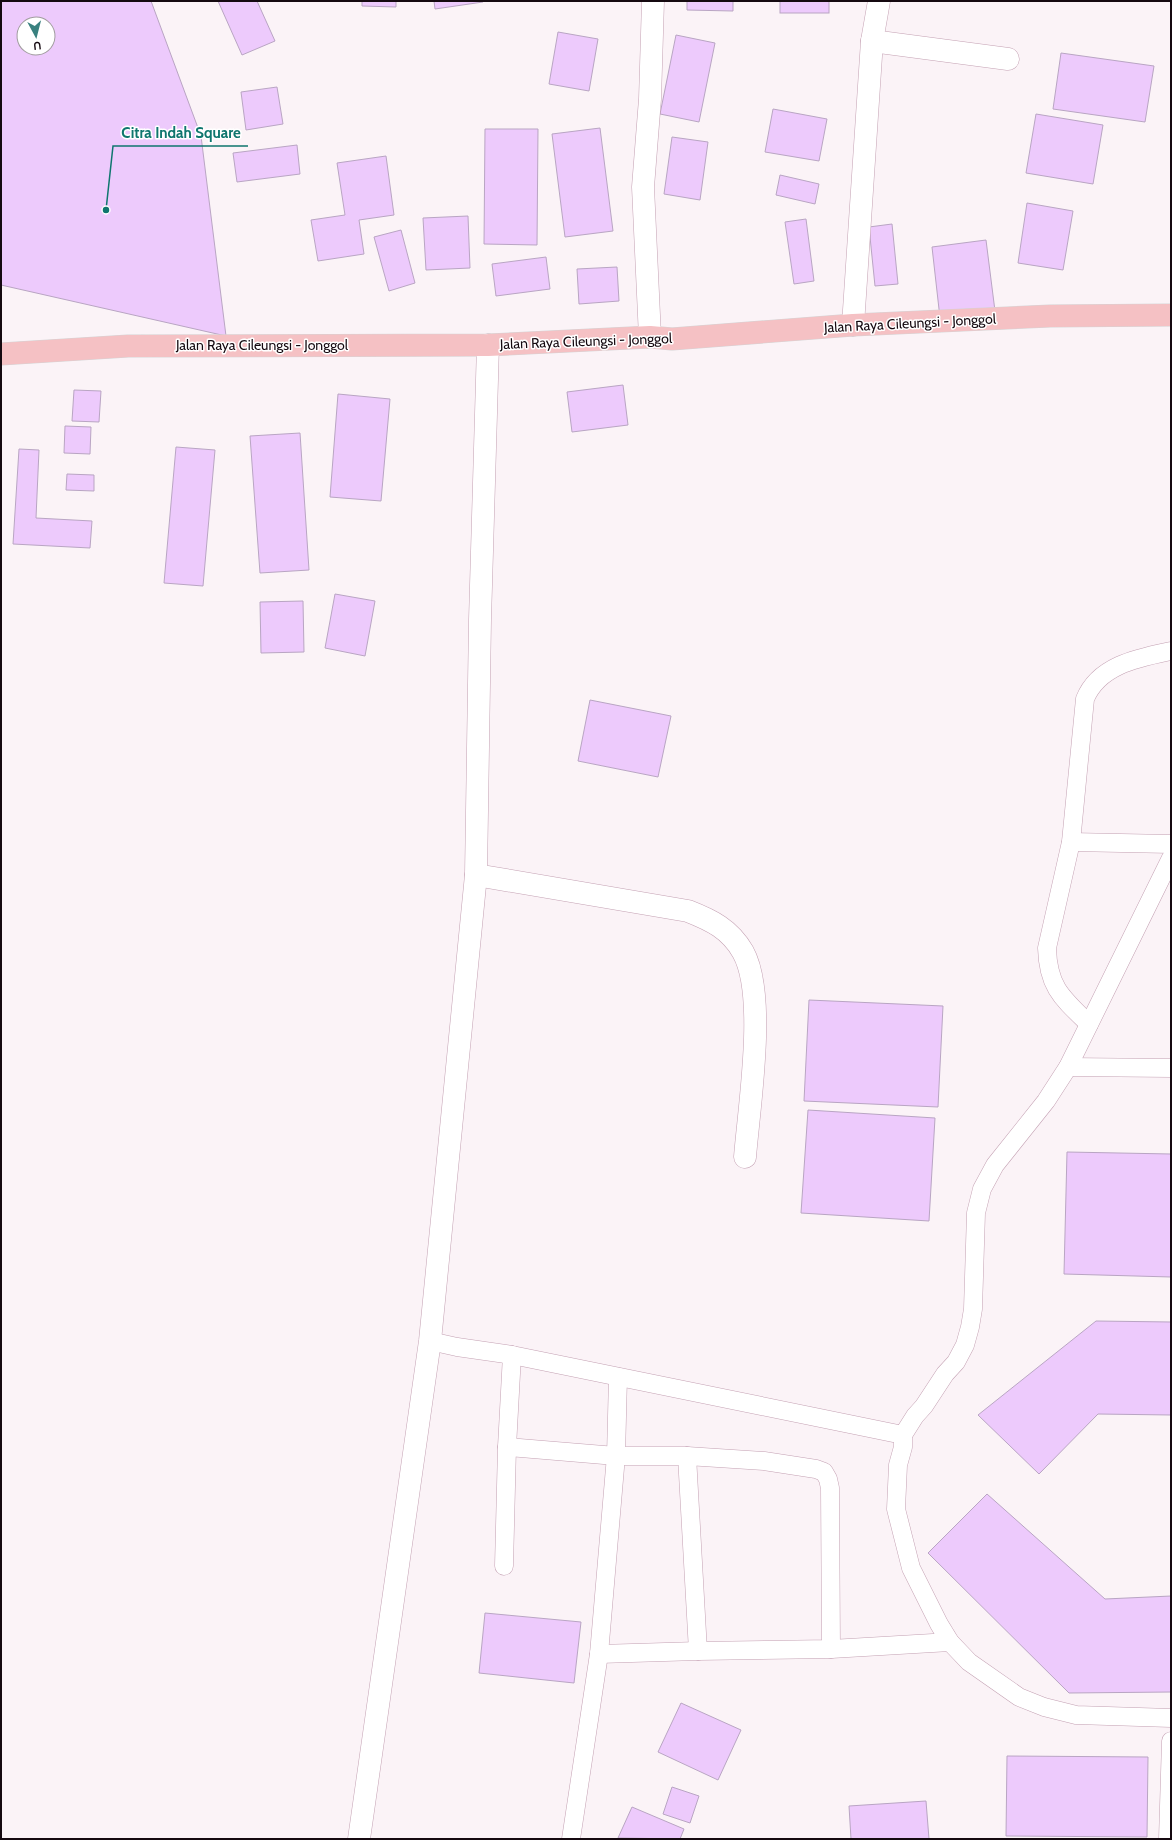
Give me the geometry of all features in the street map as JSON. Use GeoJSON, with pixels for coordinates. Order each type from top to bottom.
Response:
{"type":"FeatureCollection","features":[{"type":"Feature","properties":{"kind":"main road","name":"Jalan Raya Cileungsi - Jonggol"},"geometry":{"type":"LineString","coordinates":[[1,354],[128,346],[488,345],[650,337],[672,338],[853,325],[1050,316],[1171,315]]}},
{"type":"Feature","properties":{"kind":"street"},"geometry":{"type":"LineString","coordinates":[[650,337],[643,187],[650,99],[653,1]]}},
{"type":"Feature","properties":{"kind":"street"},"geometry":{"type":"LineString","coordinates":[[853,325],[872,41],[879,1]]}},
{"type":"Feature","properties":{"kind":"street"},"geometry":{"type":"LineString","coordinates":[[872,41],[1008,59]]}},
{"type":"Feature","properties":{"kind":"street"},"geometry":{"type":"LineString","coordinates":[[359,1839],[430,1341],[445,1171],[476,875],[480,620],[488,345]]}},
{"type":"Feature","properties":{"kind":"street"},"geometry":{"type":"LineString","coordinates":[[476,875],[517,880],[688,911],[713,921],[731,936],[743,952],[752,974],[754,1003],[755,1031],[745,1157]]}},
{"type":"Feature","properties":{"kind":"lane"},"geometry":{"type":"LineString","coordinates":[[1089,1024],[1058,991],[1052,979],[1048,965],[1047,948],[1071,842],[1083,709],[1089,690],[1102,676],[1114,668],[1133,660],[1171,651]]}},
{"type":"Feature","properties":{"kind":"lane"},"geometry":{"type":"LineString","coordinates":[[1071,842],[1171,844]]}},
{"type":"Feature","properties":{"kind":"lane"},"geometry":{"type":"LineString","coordinates":[[1171,858],[1068,1067],[1046,1100],[995,1165],[982,1189],[976,1213],[970,1328],[965,1345],[956,1362],[945,1374],[903,1435],[903,1447],[898,1465],[896,1509],[911,1568],[939,1624],[950,1642],[969,1662],[996,1683],[1019,1697],[1044,1707],[1076,1715],[1171,1718]]}},
{"type":"Feature","properties":{"kind":"lane"},"geometry":{"type":"LineString","coordinates":[[1068,1067],[1171,1068]]}},
{"type":"Feature","properties":{"kind":"lane"},"geometry":{"type":"LineString","coordinates":[[430,1341],[457,1348],[512,1355],[903,1435]]}},
{"type":"Feature","properties":{"kind":"lane"},"geometry":{"type":"LineString","coordinates":[[504,1566],[512,1355]]}},
{"type":"Feature","properties":{"kind":"lane"},"geometry":{"type":"LineString","coordinates":[[571,1839],[599,1654],[616,1456],[618,1377]]}},
{"type":"Feature","properties":{"kind":"lane"},"geometry":{"type":"LineString","coordinates":[[508,1447],[616,1456],[687,1456],[764,1461],[816,1469],[824,1472],[828,1479],[830,1488],[831,1649]]}},
{"type":"Feature","properties":{"kind":"lane"},"geometry":{"type":"LineString","coordinates":[[687,1456],[698,1651]]}},
{"type":"Feature","properties":{"kind":"lane"},"geometry":{"type":"LineString","coordinates":[[599,1654],[831,1649],[950,1642]]}},
{"type":"Feature","properties":{"kind":"lane"},"geometry":{"type":"LineString","coordinates":[[1168,1839],[1171,1741]]}},
{"type":"Feature","properties":{"kind":"building"},"geometry":{"type":"Polygon","coordinates":[[[1,1],[151,1],[201,136],[226,336],[1,285],[1,1]]]}},
{"type":"Feature","properties":{"kind":"building"},"geometry":{"type":"Polygon","coordinates":[[[218,1],[257,1],[275,41],[242,55],[218,1]]]}},
{"type":"Feature","properties":{"kind":"building"},"geometry":{"type":"Polygon","coordinates":[[[362,1],[396,1],[396,7],[362,6],[362,1]]]}},
{"type":"Feature","properties":{"kind":"building"},"geometry":{"type":"Polygon","coordinates":[[[434,1],[483,1],[483,2],[435,9],[434,1]]]}},
{"type":"Feature","properties":{"kind":"building"},"geometry":{"type":"Polygon","coordinates":[[[687,1],[733,1],[733,11],[687,10],[687,1]]]}},
{"type":"Feature","properties":{"kind":"building"},"geometry":{"type":"Polygon","coordinates":[[[780,1],[829,1],[829,13],[780,13],[780,1]]]}},
{"type":"Feature","properties":{"kind":"building"},"geometry":{"type":"Polygon","coordinates":[[[558,32],[598,39],[589,91],[549,84],[558,32]]]}},
{"type":"Feature","properties":{"kind":"building"},"geometry":{"type":"Polygon","coordinates":[[[676,35],[715,43],[699,122],[660,114],[676,35]]]}},
{"type":"Feature","properties":{"kind":"building"},"geometry":{"type":"Polygon","coordinates":[[[1061,53],[1154,66],[1145,122],[1053,109],[1061,53]]]}},
{"type":"Feature","properties":{"kind":"building"},"geometry":{"type":"Polygon","coordinates":[[[277,87],[283,124],[246,130],[241,92],[277,87]]]}},
{"type":"Feature","properties":{"kind":"building"},"geometry":{"type":"Polygon","coordinates":[[[773,109],[827,119],[819,161],[765,152],[773,109]]]}},
{"type":"Feature","properties":{"kind":"building"},"geometry":{"type":"Polygon","coordinates":[[[1036,114],[1103,125],[1093,184],[1026,173],[1036,114]]]}},
{"type":"Feature","properties":{"kind":"building"},"geometry":{"type":"Polygon","coordinates":[[[600,128],[613,231],[565,237],[552,134],[600,128]]]}},
{"type":"Feature","properties":{"kind":"building"},"geometry":{"type":"Polygon","coordinates":[[[485,129],[538,129],[537,245],[484,244],[485,129]]]}},
{"type":"Feature","properties":{"kind":"building"},"geometry":{"type":"Polygon","coordinates":[[[672,137],[708,142],[700,200],[664,194],[672,137]]]}},
{"type":"Feature","properties":{"kind":"building"},"geometry":{"type":"Polygon","coordinates":[[[297,145],[300,174],[237,182],[233,153],[297,145]]]}},
{"type":"Feature","properties":{"kind":"building"},"geometry":{"type":"Polygon","coordinates":[[[386,156],[394,215],[359,220],[364,254],[318,261],[311,220],[345,215],[337,163],[386,156]]]}},
{"type":"Feature","properties":{"kind":"building"},"geometry":{"type":"Polygon","coordinates":[[[780,175],[819,184],[815,204],[776,195],[780,175]]]}},
{"type":"Feature","properties":{"kind":"building"},"geometry":{"type":"Polygon","coordinates":[[[1027,203],[1073,211],[1063,270],[1018,263],[1027,203]]]}},
{"type":"Feature","properties":{"kind":"building"},"geometry":{"type":"Polygon","coordinates":[[[468,216],[470,268],[426,270],[423,218],[468,216]]]}},
{"type":"Feature","properties":{"kind":"building"},"geometry":{"type":"Polygon","coordinates":[[[806,219],[814,281],[794,284],[785,222],[806,219]]]}},
{"type":"Feature","properties":{"kind":"building"},"geometry":{"type":"Polygon","coordinates":[[[892,224],[898,284],[875,286],[869,227],[892,224]]]}},
{"type":"Feature","properties":{"kind":"building"},"geometry":{"type":"Polygon","coordinates":[[[401,230],[415,283],[389,291],[374,237],[401,230]]]}},
{"type":"Feature","properties":{"kind":"building"},"geometry":{"type":"Polygon","coordinates":[[[986,240],[995,311],[940,318],[932,247],[986,240]]]}},
{"type":"Feature","properties":{"kind":"building"},"geometry":{"type":"Polygon","coordinates":[[[546,257],[550,289],[496,296],[492,264],[546,257]]]}},
{"type":"Feature","properties":{"kind":"building"},"geometry":{"type":"Polygon","coordinates":[[[617,267],[619,301],[579,304],[577,269],[617,267]]]}},
{"type":"Feature","properties":{"kind":"building"},"geometry":{"type":"Polygon","coordinates":[[[623,385],[628,425],[572,432],[567,392],[623,385]]]}},
{"type":"Feature","properties":{"kind":"building"},"geometry":{"type":"Polygon","coordinates":[[[74,390],[101,391],[99,422],[72,421],[74,390]]]}},
{"type":"Feature","properties":{"kind":"building"},"geometry":{"type":"Polygon","coordinates":[[[338,394],[390,399],[381,501],[330,497],[338,394]]]}},
{"type":"Feature","properties":{"kind":"building"},"geometry":{"type":"Polygon","coordinates":[[[65,426],[91,427],[90,454],[64,453],[65,426]]]}},
{"type":"Feature","properties":{"kind":"building"},"geometry":{"type":"Polygon","coordinates":[[[300,433],[309,570],[260,573],[250,436],[300,433]]]}},
{"type":"Feature","properties":{"kind":"building"},"geometry":{"type":"Polygon","coordinates":[[[176,447],[215,450],[203,586],[164,583],[176,447]]]}},
{"type":"Feature","properties":{"kind":"building"},"geometry":{"type":"Polygon","coordinates":[[[19,449],[39,450],[36,518],[92,521],[90,548],[13,544],[19,449]]]}},
{"type":"Feature","properties":{"kind":"building"},"geometry":{"type":"Polygon","coordinates":[[[67,474],[94,475],[94,491],[66,490],[67,474]]]}},
{"type":"Feature","properties":{"kind":"building"},"geometry":{"type":"Polygon","coordinates":[[[335,594],[375,601],[365,656],[325,648],[335,594]]]}},
{"type":"Feature","properties":{"kind":"building"},"geometry":{"type":"Polygon","coordinates":[[[303,601],[304,652],[261,653],[260,602],[303,601]]]}},
{"type":"Feature","properties":{"kind":"building"},"geometry":{"type":"Polygon","coordinates":[[[590,700],[671,716],[658,777],[578,761],[590,700]]]}},
{"type":"Feature","properties":{"kind":"building"},"geometry":{"type":"Polygon","coordinates":[[[809,1000],[943,1006],[938,1107],[804,1101],[809,1000]]]}},
{"type":"Feature","properties":{"kind":"building"},"geometry":{"type":"Polygon","coordinates":[[[808,1110],[935,1118],[929,1221],[801,1213],[808,1110]]]}},
{"type":"Feature","properties":{"kind":"building"},"geometry":{"type":"Polygon","coordinates":[[[1067,1152],[1171,1154],[1171,1277],[1064,1274],[1067,1152]]]}},
{"type":"Feature","properties":{"kind":"building"},"geometry":{"type":"Polygon","coordinates":[[[1096,1321],[1171,1322],[1171,1415],[1098,1414],[1039,1474],[978,1415],[1096,1321]]]}},
{"type":"Feature","properties":{"kind":"building"},"geometry":{"type":"Polygon","coordinates":[[[987,1494],[1105,1599],[1171,1596],[1171,1692],[1069,1693],[928,1553],[987,1494]]]}},
{"type":"Feature","properties":{"kind":"building"},"geometry":{"type":"Polygon","coordinates":[[[485,1613],[581,1622],[574,1683],[479,1673],[485,1613]]]}},
{"type":"Feature","properties":{"kind":"building"},"geometry":{"type":"Polygon","coordinates":[[[681,1703],[741,1730],[718,1780],[658,1752],[681,1703]]]}},
{"type":"Feature","properties":{"kind":"building"},"geometry":{"type":"Polygon","coordinates":[[[1007,1756],[1148,1757],[1147,1837],[1006,1836],[1007,1756]]]}},
{"type":"Feature","properties":{"kind":"building"},"geometry":{"type":"Polygon","coordinates":[[[672,1787],[699,1796],[690,1823],[663,1814],[672,1787]]]}},
{"type":"Feature","properties":{"kind":"building"},"geometry":{"type":"Polygon","coordinates":[[[926,1801],[929,1839],[851,1839],[849,1806],[926,1801]]]}},
{"type":"Feature","properties":{"kind":"building"},"geometry":{"type":"Polygon","coordinates":[[[632,1807],[684,1829],[680,1839],[618,1838],[632,1807]]]}},
{"type":"Feature","properties":{"kind":"place","name":"Citra Indah Square"},"geometry":{"type":"Point","coordinates":[106,210]}}]}
